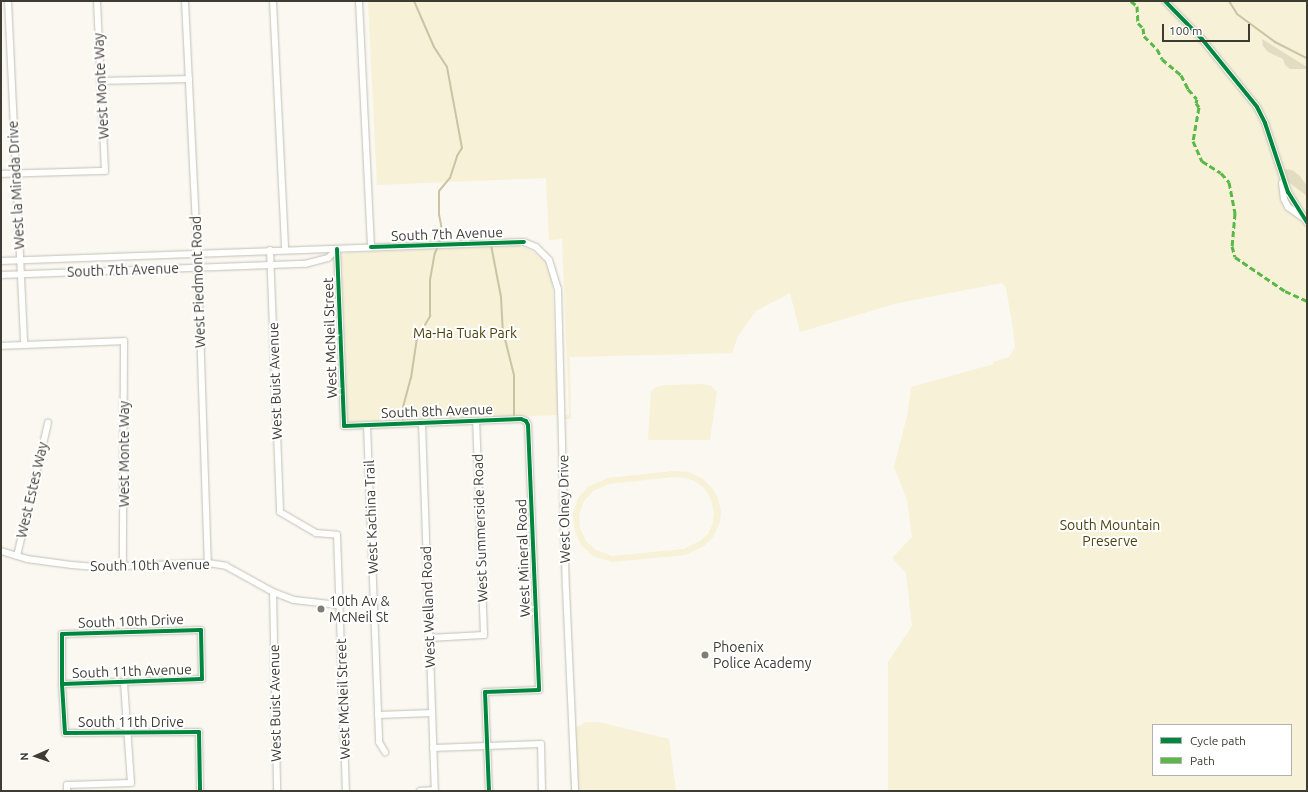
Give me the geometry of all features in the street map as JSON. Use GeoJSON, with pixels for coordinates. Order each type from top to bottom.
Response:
{"type":"FeatureCollection","features":[{"type":"Feature","properties":{"kind":"street","name":"West la Mirada Drive"},"geometry":{"type":"LineString","coordinates":[[8,1],[24,345]]}},
{"type":"Feature","properties":{"kind":"street","name":"West Monte Way"},"geometry":{"type":"LineString","coordinates":[[16,174],[105,171],[97,1]]}},
{"type":"Feature","properties":{"kind":"street","name":"West Piedmont Road"},"geometry":{"type":"LineString","coordinates":[[185,1],[198,267],[208,563]]}},
{"type":"Feature","properties":{"kind":"street"},"geometry":{"type":"LineString","coordinates":[[273,1],[284,250]]}},
{"type":"Feature","properties":{"kind":"street"},"geometry":{"type":"LineString","coordinates":[[359,1],[371,247]]}},
{"type":"Feature","properties":{"kind":"street"},"geometry":{"type":"LineString","coordinates":[[1165,1],[1202,38],[1257,107],[1265,123],[1281,176],[1289,196],[1302,211],[1307,221]]}},
{"type":"Feature","properties":{"kind":"street"},"geometry":{"type":"LineString","coordinates":[[100,81],[189,78]]}},
{"type":"Feature","properties":{"kind":"street"},"geometry":{"type":"LineString","coordinates":[[1,174],[16,174]]}},
{"type":"Feature","properties":{"kind":"street","name":"South 7th Avenue"},"geometry":{"type":"LineString","coordinates":[[1,261],[270,250],[524,242]]}},
{"type":"Feature","properties":{"kind":"street","name":"West Olney Drive"},"geometry":{"type":"LineString","coordinates":[[524,242],[536,247],[549,260],[558,289],[567,618],[575,791]]}},
{"type":"Feature","properties":{"kind":"street","name":"South 7th Avenue"},"geometry":{"type":"LineString","coordinates":[[1,276],[270,264],[305,264],[328,258],[337,249]]}},
{"type":"Feature","properties":{"kind":"street","name":"West McNeil Street"},"geometry":{"type":"LineString","coordinates":[[337,249],[344,426]]}},
{"type":"Feature","properties":{"kind":"street","name":"West Buist Avenue"},"geometry":{"type":"LineString","coordinates":[[270,250],[280,512],[316,532],[337,534]]}},
{"type":"Feature","properties":{"kind":"street","name":"West Monte Way"},"geometry":{"type":"LineString","coordinates":[[24,345],[124,342],[123,566]]}},
{"type":"Feature","properties":{"kind":"street"},"geometry":{"type":"LineString","coordinates":[[1,346],[24,345]]}},
{"type":"Feature","properties":{"kind":"street","name":"South 8th Avenue"},"geometry":{"type":"LineString","coordinates":[[344,426],[521,419],[526,421],[528,425]]}},
{"type":"Feature","properties":{"kind":"street","name":"West Summerside Road"},"geometry":{"type":"LineString","coordinates":[[429,638],[484,636],[476,421]]}},
{"type":"Feature","properties":{"kind":"street","name":"West Estes Way"},"geometry":{"type":"LineString","coordinates":[[17,556],[48,423]]}},
{"type":"Feature","properties":{"kind":"street","name":"West Welland Road"},"geometry":{"type":"LineString","coordinates":[[422,423],[435,791]]}},
{"type":"Feature","properties":{"kind":"street","name":"West Kachina Trail"},"geometry":{"type":"LineString","coordinates":[[368,425],[379,742],[385,752]]}},
{"type":"Feature","properties":{"kind":"street","name":"West Mineral Road"},"geometry":{"type":"LineString","coordinates":[[487,746],[485,692],[539,690],[528,425]]}},
{"type":"Feature","properties":{"kind":"street","name":"West McNeil Street"},"geometry":{"type":"LineString","coordinates":[[337,534],[346,791]]}},
{"type":"Feature","properties":{"kind":"street","name":"South 10th Avenue"},"geometry":{"type":"LineString","coordinates":[[1,551],[17,556],[62,564],[96,567],[208,563],[233,568],[273,592],[306,602],[339,605]]}},
{"type":"Feature","properties":{"kind":"street","name":"West Buist Avenue"},"geometry":{"type":"LineString","coordinates":[[273,592],[277,791]]}},
{"type":"Feature","properties":{"kind":"street","name":"South 10th Drive"},"geometry":{"type":"LineString","coordinates":[[62,684],[62,634],[201,630],[202,679]]}},
{"type":"Feature","properties":{"kind":"street","name":"South 11th Avenue"},"geometry":{"type":"LineString","coordinates":[[62,684],[124,683],[202,679]]}},
{"type":"Feature","properties":{"kind":"street"},"geometry":{"type":"LineString","coordinates":[[67,788],[130,783],[124,683]]}},
{"type":"Feature","properties":{"kind":"street","name":"South 11th Drive"},"geometry":{"type":"LineString","coordinates":[[62,684],[65,733],[198,732],[200,791]]}},
{"type":"Feature","properties":{"kind":"street"},"geometry":{"type":"LineString","coordinates":[[378,715],[432,713]]}},
{"type":"Feature","properties":{"kind":"street"},"geometry":{"type":"LineString","coordinates":[[433,748],[541,744],[542,791]]}},
{"type":"Feature","properties":{"kind":"street"},"geometry":{"type":"LineString","coordinates":[[487,746],[488,791]]}},
{"type":"Feature","properties":{"kind":"street"},"geometry":{"type":"LineString","coordinates":[[420,791],[435,791]]}},
{"type":"Feature","properties":{"kind":"green space","name":"South Mountain Preserve"},"geometry":{"type":"Polygon","coordinates":[[[368,1],[1307,1],[1307,791],[888,791],[888,662],[912,626],[906,573],[892,558],[912,537],[907,500],[894,467],[908,412],[911,387],[994,364],[993,362],[1009,357],[1015,347],[1006,288],[1002,283],[898,303],[800,332],[790,293],[756,311],[738,336],[732,353],[570,357],[571,419],[564,419],[575,728],[586,722],[598,722],[669,739],[676,791],[571,791],[562,417],[569,414],[562,239],[549,240],[546,178],[377,185],[368,1]]]}},
{"type":"Feature","properties":{"kind":"green space","name":"Ma-Ha Tuak Park"},"geometry":{"type":"Polygon","coordinates":[[[517,246],[526,248],[540,256],[546,263],[552,276],[558,415],[347,421],[341,256],[346,253],[517,246]]]}},
{"type":"Feature","properties":{"kind":"green space"},"geometry":{"type":"Polygon","coordinates":[[[702,384],[711,386],[717,392],[710,440],[648,440],[651,391],[656,387],[666,385],[702,384]]]}},
{"type":"Feature","properties":{"kind":"green space"},"geometry":{"type":"Polygon","coordinates":[[[673,471],[688,472],[702,478],[711,487],[718,498],[721,511],[720,522],[713,537],[704,546],[685,555],[612,562],[593,556],[581,545],[575,532],[573,514],[578,498],[588,487],[608,478],[673,471]],[[673,477],[609,484],[593,491],[584,501],[579,515],[580,528],[586,541],[596,550],[612,556],[684,549],[700,541],[708,534],[713,523],[714,512],[711,499],[703,487],[695,481],[686,478],[673,477]]]}},
{"type":"Feature","properties":{"kind":"shaded area"},"geometry":{"type":"Polygon","coordinates":[[[1262,39],[1307,67],[1307,69],[1290,69],[1285,65],[1283,59],[1268,52],[1263,46],[1262,39]]]}},
{"type":"Feature","properties":{"kind":"shaded area"},"geometry":{"type":"Polygon","coordinates":[[[1284,169],[1292,170],[1300,176],[1307,186],[1307,196],[1287,181],[1284,169]]]}},
{"type":"Feature","properties":{"kind":"waterway"},"geometry":{"type":"LineString","coordinates":[[403,422],[403,407],[411,378],[417,338],[430,316],[430,280],[435,253],[443,235],[439,215],[439,191],[450,178],[457,156],[462,148],[447,67],[434,47],[414,1]]}},
{"type":"Feature","properties":{"kind":"waterway"},"geometry":{"type":"LineString","coordinates":[[1229,1],[1237,14],[1275,42],[1307,58]]}},
{"type":"Feature","properties":{"kind":"waterway"},"geometry":{"type":"LineString","coordinates":[[491,245],[501,297],[503,331],[514,375],[514,418]]}},
{"type":"Feature","properties":{"kind":"marked path"},"geometry":{"type":"LineString","coordinates":[[1131,1],[1137,6],[1138,23],[1143,28],[1144,36],[1157,49],[1162,59],[1181,75],[1188,89],[1197,99],[1196,103],[1199,107],[1193,141],[1202,161],[1221,173],[1229,182],[1235,213],[1232,246],[1235,257],[1285,291],[1307,301]]}},
{"type":"Feature","properties":{"kind":"cycle path"},"geometry":{"type":"LineString","coordinates":[[1165,1],[1202,39],[1257,107],[1265,123],[1288,192],[1307,222]]}},
{"type":"Feature","properties":{"kind":"cycle path"},"geometry":{"type":"LineString","coordinates":[[371,247],[524,242]]}},
{"type":"Feature","properties":{"kind":"cycle path"},"geometry":{"type":"LineString","coordinates":[[337,249],[344,426],[521,419],[526,421],[528,425],[539,690],[485,692],[489,791]]}},
{"type":"Feature","properties":{"kind":"cycle path"},"geometry":{"type":"LineString","coordinates":[[62,684],[202,679],[201,630],[62,634],[62,684],[65,733],[199,732],[200,791]]}},
{"type":"Feature","properties":{"kind":"place","name":"10th Av & McNeil St"},"geometry":{"type":"Point","coordinates":[321,609]}},
{"type":"Feature","properties":{"kind":"place","name":"Phoenix Police Academy"},"geometry":{"type":"Point","coordinates":[705,655]}}]}
